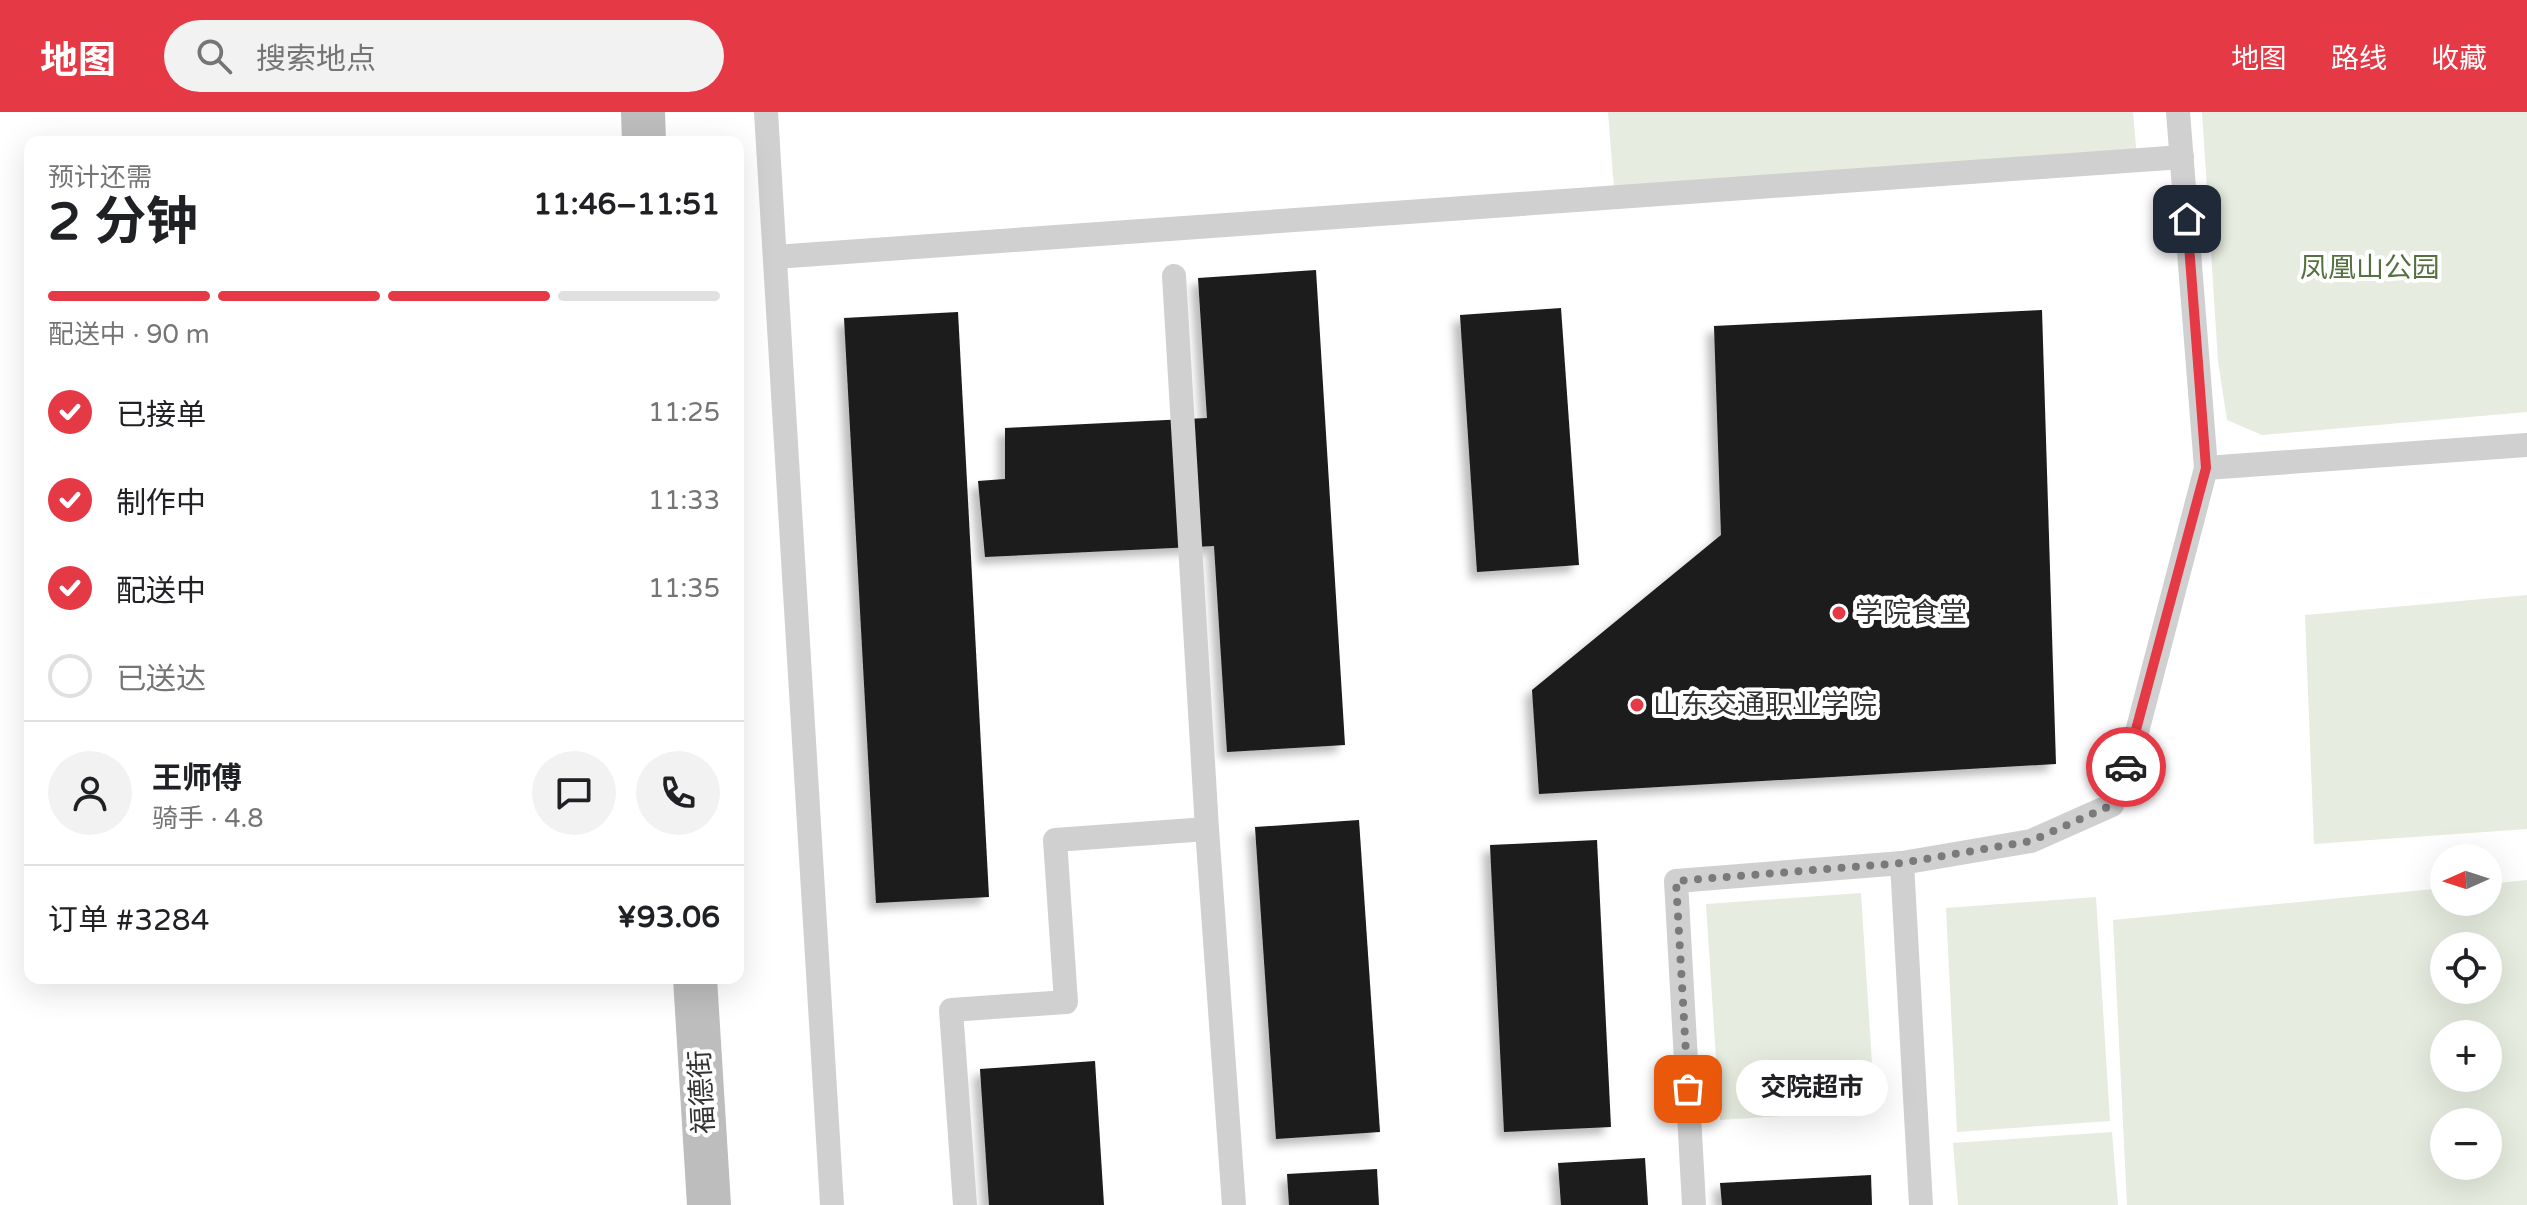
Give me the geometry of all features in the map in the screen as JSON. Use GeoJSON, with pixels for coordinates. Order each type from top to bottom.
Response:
{"type":"FeatureCollection","features":[{"type":"Feature","properties":{"kind":"street"},"geometry":{"type":"LineString","coordinates":[[643,112],[644,136]]}},
{"type":"Feature","properties":{"kind":"street","name":"福德街"},"geometry":{"type":"LineString","coordinates":[[695,984],[709,1205]]}},
{"type":"Feature","properties":{"kind":"lane"},"geometry":{"type":"LineString","coordinates":[[766,112],[832,1205]]}},
{"type":"Feature","properties":{"kind":"lane"},"geometry":{"type":"LineString","coordinates":[[1694,1205],[1676,881],[1902,863],[2031,841],[2112,805],[2132,751],[2206,468],[2178,112]]}},
{"type":"Feature","properties":{"kind":"lane"},"geometry":{"type":"LineString","coordinates":[[775,257],[2182,157]]}},
{"type":"Feature","properties":{"kind":"lane"},"geometry":{"type":"LineString","coordinates":[[1174,276],[1207,829],[1234,1205]]}},
{"type":"Feature","properties":{"kind":"lane"},"geometry":{"type":"LineString","coordinates":[[2206,468],[2527,445]]}},
{"type":"Feature","properties":{"kind":"lane"},"geometry":{"type":"LineString","coordinates":[[965,1205],[951,1010],[1066,1002],[1055,840],[1207,829]]}},
{"type":"Feature","properties":{"kind":"lane"},"geometry":{"type":"LineString","coordinates":[[1902,863],[1921,1205]]}},
{"type":"Feature","properties":{"kind":"green space"},"geometry":{"type":"Polygon","coordinates":[[[1608,112],[2133,112],[2137,158],[1615,201],[1608,112]]]}},
{"type":"Feature","properties":{"kind":"green space","name":"凤凰山公园"},"geometry":{"type":"Polygon","coordinates":[[[2202,112],[2527,112],[2527,412],[2262,435],[2227,420],[2218,361],[2202,112]]]}},
{"type":"Feature","properties":{"kind":"green space"},"geometry":{"type":"Polygon","coordinates":[[[2527,595],[2527,829],[2314,844],[2305,615],[2527,595]]]}},
{"type":"Feature","properties":{"kind":"green space"},"geometry":{"type":"Polygon","coordinates":[[[2527,880],[2527,1205],[2127,1205],[2113,920],[2430,889],[2430,916],[2502,916],[2502,883],[2527,880]]]}},
{"type":"Feature","properties":{"kind":"green space"},"geometry":{"type":"Polygon","coordinates":[[[1861,893],[1875,1110],[1720,1120],[1706,904],[1861,893]]]}},
{"type":"Feature","properties":{"kind":"green space"},"geometry":{"type":"Polygon","coordinates":[[[2096,897],[2110,1121],[1957,1132],[1946,908],[2096,897]]]}},
{"type":"Feature","properties":{"kind":"green space"},"geometry":{"type":"Polygon","coordinates":[[[2112,1132],[2118,1205],[1958,1205],[1953,1143],[2112,1132]]]}},
{"type":"Feature","properties":{"kind":"building"},"geometry":{"type":"Polygon","coordinates":[[[1316,270],[1345,745],[1227,752],[1214,546],[985,557],[978,481],[1005,479],[1005,428],[1207,418],[1198,278],[1316,270]]]}},
{"type":"Feature","properties":{"kind":"building"},"geometry":{"type":"Polygon","coordinates":[[[1561,308],[1579,565],[1477,572],[1460,315],[1561,308]]]}},
{"type":"Feature","properties":{"kind":"building","name":"学院食堂"},"geometry":{"type":"Polygon","coordinates":[[[2042,310],[2056,764],[1539,794],[1532,690],[1721,535],[1714,326],[2042,310]]]}},
{"type":"Feature","properties":{"kind":"building"},"geometry":{"type":"Polygon","coordinates":[[[958,312],[989,897],[876,903],[844,318],[958,312]]]}},
{"type":"Feature","properties":{"kind":"building"},"geometry":{"type":"Polygon","coordinates":[[[1359,820],[1380,1132],[1276,1139],[1255,827],[1359,820]]]}},
{"type":"Feature","properties":{"kind":"building"},"geometry":{"type":"Polygon","coordinates":[[[1597,840],[1611,1127],[1504,1132],[1490,845],[1597,840]]]}},
{"type":"Feature","properties":{"kind":"building"},"geometry":{"type":"Polygon","coordinates":[[[1095,1061],[1104,1205],[989,1205],[980,1069],[1095,1061]]]}},
{"type":"Feature","properties":{"kind":"building"},"geometry":{"type":"Polygon","coordinates":[[[1645,1158],[1648,1205],[1561,1205],[1558,1163],[1645,1158]]]}},
{"type":"Feature","properties":{"kind":"building"},"geometry":{"type":"Polygon","coordinates":[[[1377,1169],[1379,1205],[1289,1205],[1287,1174],[1377,1169]]]}},
{"type":"Feature","properties":{"kind":"building"},"geometry":{"type":"Polygon","coordinates":[[[1871,1175],[1872,1205],[1722,1205],[1720,1183],[1871,1175]]]}},
{"type":"Feature","properties":{"kind":"way so far"},"geometry":{"type":"LineString","coordinates":[[1688,1089],[1676,881],[1902,863],[2031,841],[2112,805],[2126,767]]}},
{"type":"Feature","properties":{"kind":"place","name":"学院食堂"},"geometry":{"type":"Point","coordinates":[1839,613]}},
{"type":"Feature","properties":{"kind":"place","name":"山东交通职业学院"},"geometry":{"type":"Point","coordinates":[1637,705]}},
{"type":"Feature","properties":{"kind":"place","name":"交院超市"},"geometry":{"type":"Point","coordinates":[1688,1089]}},
{"type":"Feature","properties":{"kind":"route"},"geometry":{"type":"LineString","coordinates":[[2126,767],[2206,468],[2187,219]]}}]}
